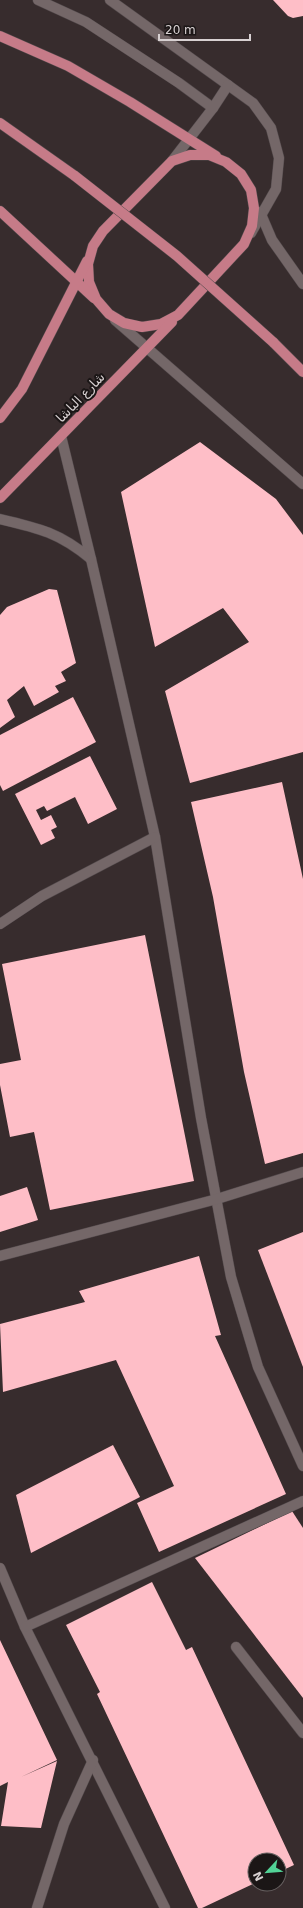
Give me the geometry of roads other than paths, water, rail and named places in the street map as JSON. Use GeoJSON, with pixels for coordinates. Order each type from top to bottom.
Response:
{"type":"FeatureCollection","features":[{"type":"Feature","properties":{"kind":"main road"},"geometry":{"type":"LineString","coordinates":[[0,36],[68,66],[189,139],[226,162],[241,174],[251,190]]}},
{"type":"Feature","properties":{"kind":"main road"},"geometry":{"type":"LineString","coordinates":[[0,123],[74,176],[178,256],[273,342],[303,372]]}},
{"type":"Feature","properties":{"kind":"main road"},"geometry":{"type":"LineString","coordinates":[[0,418],[22,389],[93,246],[103,231],[172,161],[190,155],[209,155],[226,162]]}},
{"type":"Feature","properties":{"kind":"main road","name":"شارع الباشا"},"geometry":{"type":"LineString","coordinates":[[0,498],[178,315],[244,244],[252,226],[254,208],[251,190]]}},
{"type":"Feature","properties":{"kind":"main road"},"geometry":{"type":"LineString","coordinates":[[0,211],[96,299],[109,314],[124,323],[142,327],[161,324],[178,315]]}},
{"type":"Feature","properties":{"kind":"main road"},"geometry":{"type":"LineString","coordinates":[[90,254],[88,264],[89,282],[96,299]]}},
{"type":"Feature","properties":{"kind":"street"},"geometry":{"type":"LineString","coordinates":[[38,0],[86,22],[179,83],[214,108]]}},
{"type":"Feature","properties":{"kind":"street"},"geometry":{"type":"LineString","coordinates":[[110,0],[254,103],[272,128],[279,158],[276,189],[244,244]]}},
{"type":"Feature","properties":{"kind":"street"},"geometry":{"type":"LineString","coordinates":[[172,161],[214,108],[228,85]]}},
{"type":"Feature","properties":{"kind":"street"},"geometry":{"type":"LineString","coordinates":[[251,190],[272,240],[303,284]]}},
{"type":"Feature","properties":{"kind":"street"},"geometry":{"type":"LineString","coordinates":[[109,314],[303,484]]}},
{"type":"Feature","properties":{"kind":"street"},"geometry":{"type":"LineString","coordinates":[[61,436],[155,837],[201,1118],[231,1277],[244,1325],[258,1367],[303,1466]]}},
{"type":"Feature","properties":{"kind":"street"},"geometry":{"type":"LineString","coordinates":[[0,520],[35,527],[55,534],[74,545],[91,559]]}},
{"type":"Feature","properties":{"kind":"street"},"geometry":{"type":"LineString","coordinates":[[0,924],[42,896],[155,837]]}},
{"type":"Feature","properties":{"kind":"street"},"geometry":{"type":"LineString","coordinates":[[0,1256],[217,1199],[303,1172]]}},
{"type":"Feature","properties":{"kind":"street"},"geometry":{"type":"LineString","coordinates":[[25,1627],[303,1501]]}},
{"type":"Feature","properties":{"kind":"street"},"geometry":{"type":"LineString","coordinates":[[0,1568],[25,1627],[93,1760],[165,1908]]}},
{"type":"Feature","properties":{"kind":"street"},"geometry":{"type":"LineString","coordinates":[[236,1647],[303,1733]]}},
{"type":"Feature","properties":{"kind":"street"},"geometry":{"type":"LineString","coordinates":[[37,1908],[64,1824],[93,1760]]}}]}
